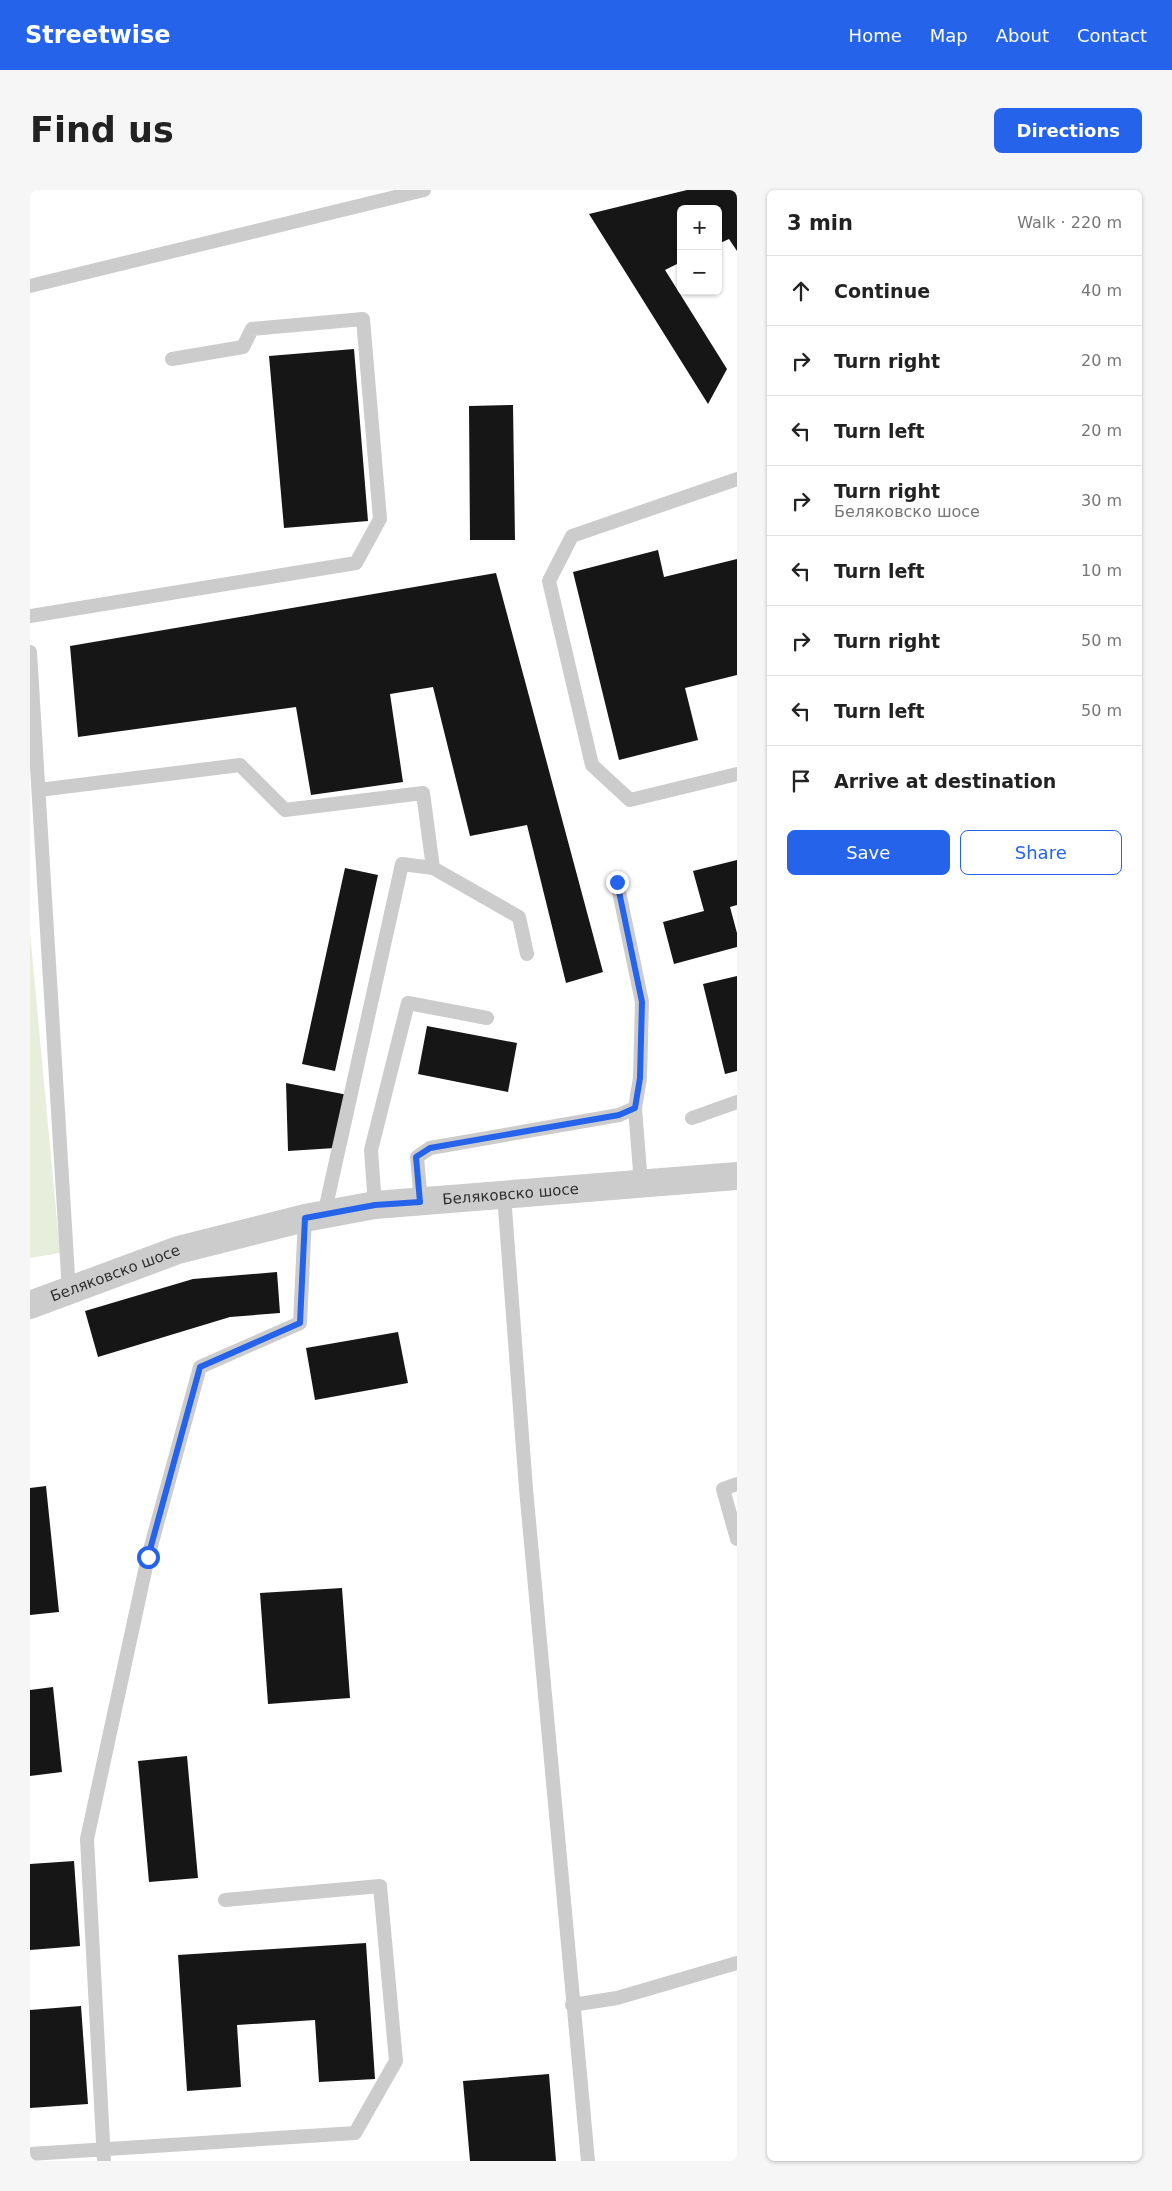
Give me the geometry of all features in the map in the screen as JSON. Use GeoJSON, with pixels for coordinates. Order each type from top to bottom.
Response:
{"type":"FeatureCollection","features":[{"type":"Feature","properties":{"kind":"street","name":"Беляковско шосе"},"geometry":{"type":"LineString","coordinates":[[30,1305],[178,1250],[315,1216],[375,1205],[737,1176]]}},
{"type":"Feature","properties":{"kind":"lane"},"geometry":{"type":"LineString","coordinates":[[30,286],[424,190]]}},
{"type":"Feature","properties":{"kind":"lane"},"geometry":{"type":"LineString","coordinates":[[30,616],[356,563],[372,537],[380,519],[363,319],[252,329],[242,347],[172,359]]}},
{"type":"Feature","properties":{"kind":"lane"},"geometry":{"type":"LineString","coordinates":[[737,479],[572,536],[550,581],[592,766],[630,800],[737,774]]}},
{"type":"Feature","properties":{"kind":"lane"},"geometry":{"type":"LineString","coordinates":[[30,652],[68,1292]]}},
{"type":"Feature","properties":{"kind":"lane"},"geometry":{"type":"LineString","coordinates":[[39,790],[240,765],[284,810],[423,793],[433,868]]}},
{"type":"Feature","properties":{"kind":"lane"},"geometry":{"type":"LineString","coordinates":[[104,2155],[87,1838],[148,1557],[200,1367],[300,1323],[315,1216],[402,864],[433,868],[519,917],[527,954]]}},
{"type":"Feature","properties":{"kind":"lane"},"geometry":{"type":"LineString","coordinates":[[617,882],[642,1002],[640,1078],[635,1108],[641,1184]]}},
{"type":"Feature","properties":{"kind":"lane"},"geometry":{"type":"LineString","coordinates":[[375,1205],[370,1150],[408,1003],[487,1018]]}},
{"type":"Feature","properties":{"kind":"lane"},"geometry":{"type":"LineString","coordinates":[[692,1118],[737,1102]]}},
{"type":"Feature","properties":{"kind":"lane"},"geometry":{"type":"LineString","coordinates":[[420,1202],[416,1157],[430,1148],[619,1115],[635,1108]]}},
{"type":"Feature","properties":{"kind":"lane"},"geometry":{"type":"LineString","coordinates":[[504,1195],[526,1490],[572,2006],[588,2161]]}},
{"type":"Feature","properties":{"kind":"lane"},"geometry":{"type":"LineString","coordinates":[[737,1484],[723,1489],[737,1539]]}},
{"type":"Feature","properties":{"kind":"lane"},"geometry":{"type":"LineString","coordinates":[[30,2154],[104,2155],[355,2133],[396,2061],[380,1886],[225,1900]]}},
{"type":"Feature","properties":{"kind":"lane"},"geometry":{"type":"LineString","coordinates":[[572,2006],[617,1998],[737,1964]]}},
{"type":"Feature","properties":{"kind":"green space"},"geometry":{"type":"Polygon","coordinates":[[[30,933],[60,1253],[30,1258],[30,933]]]}},
{"type":"Feature","properties":{"kind":"building"},"geometry":{"type":"Polygon","coordinates":[[[687,190],[737,190],[737,251],[729,239],[722,242],[722,205],[677,205],[677,264],[665,270],[677,289],[677,295],[681,295],[727,369],[708,404],[589,214],[687,190]]]}},
{"type":"Feature","properties":{"kind":"building"},"geometry":{"type":"Polygon","coordinates":[[[354,349],[368,521],[284,528],[269,356],[354,349]]]}},
{"type":"Feature","properties":{"kind":"building"},"geometry":{"type":"Polygon","coordinates":[[[513,405],[515,540],[470,540],[469,406],[513,405]]]}},
{"type":"Feature","properties":{"kind":"building"},"geometry":{"type":"Polygon","coordinates":[[[658,550],[664,577],[737,559],[737,675],[685,688],[698,740],[619,760],[573,572],[658,550]]]}},
{"type":"Feature","properties":{"kind":"building"},"geometry":{"type":"Polygon","coordinates":[[[496,573],[603,972],[566,983],[527,825],[470,836],[433,687],[390,694],[403,782],[311,795],[296,707],[78,737],[70,646],[496,573]]]}},
{"type":"Feature","properties":{"kind":"building"},"geometry":{"type":"Polygon","coordinates":[[[737,860],[737,905],[730,907],[737,933],[737,947],[674,964],[663,922],[704,911],[693,871],[737,860]]]}},
{"type":"Feature","properties":{"kind":"building"},"geometry":{"type":"Polygon","coordinates":[[[345,868],[378,875],[335,1071],[302,1064],[345,868]]]}},
{"type":"Feature","properties":{"kind":"building"},"geometry":{"type":"Polygon","coordinates":[[[737,976],[737,1071],[725,1074],[703,984],[737,976]]]}},
{"type":"Feature","properties":{"kind":"building"},"geometry":{"type":"Polygon","coordinates":[[[427,1026],[517,1043],[508,1092],[418,1074],[427,1026]]]}},
{"type":"Feature","properties":{"kind":"building"},"geometry":{"type":"Polygon","coordinates":[[[286,1083],[348,1095],[335,1148],[288,1151],[286,1083]]]}},
{"type":"Feature","properties":{"kind":"building"},"geometry":{"type":"Polygon","coordinates":[[[277,1272],[280,1313],[230,1317],[98,1357],[85,1311],[193,1279],[277,1272]]]}},
{"type":"Feature","properties":{"kind":"building"},"geometry":{"type":"Polygon","coordinates":[[[398,1332],[408,1383],[315,1400],[306,1348],[398,1332]]]}},
{"type":"Feature","properties":{"kind":"building"},"geometry":{"type":"Polygon","coordinates":[[[46,1486],[59,1612],[30,1615],[30,1488],[46,1486]]]}},
{"type":"Feature","properties":{"kind":"building"},"geometry":{"type":"Polygon","coordinates":[[[342,1588],[350,1698],[268,1704],[260,1593],[342,1588]]]}},
{"type":"Feature","properties":{"kind":"building"},"geometry":{"type":"Polygon","coordinates":[[[53,1687],[62,1772],[30,1776],[30,1690],[53,1687]]]}},
{"type":"Feature","properties":{"kind":"building"},"geometry":{"type":"Polygon","coordinates":[[[187,1756],[198,1878],[149,1882],[138,1761],[187,1756]]]}},
{"type":"Feature","properties":{"kind":"building"},"geometry":{"type":"Polygon","coordinates":[[[74,1861],[80,1946],[30,1950],[30,1864],[74,1861]]]}},
{"type":"Feature","properties":{"kind":"building"},"geometry":{"type":"Polygon","coordinates":[[[366,1943],[375,2079],[319,2082],[315,2020],[237,2025],[241,2087],[187,2091],[178,1955],[366,1943]]]}},
{"type":"Feature","properties":{"kind":"building"},"geometry":{"type":"Polygon","coordinates":[[[81,2006],[88,2104],[30,2108],[30,2010],[81,2006]]]}},
{"type":"Feature","properties":{"kind":"building"},"geometry":{"type":"Polygon","coordinates":[[[549,2074],[556,2161],[470,2161],[463,2081],[549,2074]]]}},
{"type":"Feature","properties":{"kind":"route"},"geometry":{"type":"LineString","coordinates":[[148,1557],[200,1367],[300,1323],[305,1218],[375,1205],[420,1202],[416,1157],[430,1148],[619,1115],[635,1108],[640,1078],[642,1002],[617,882]]}}]}
